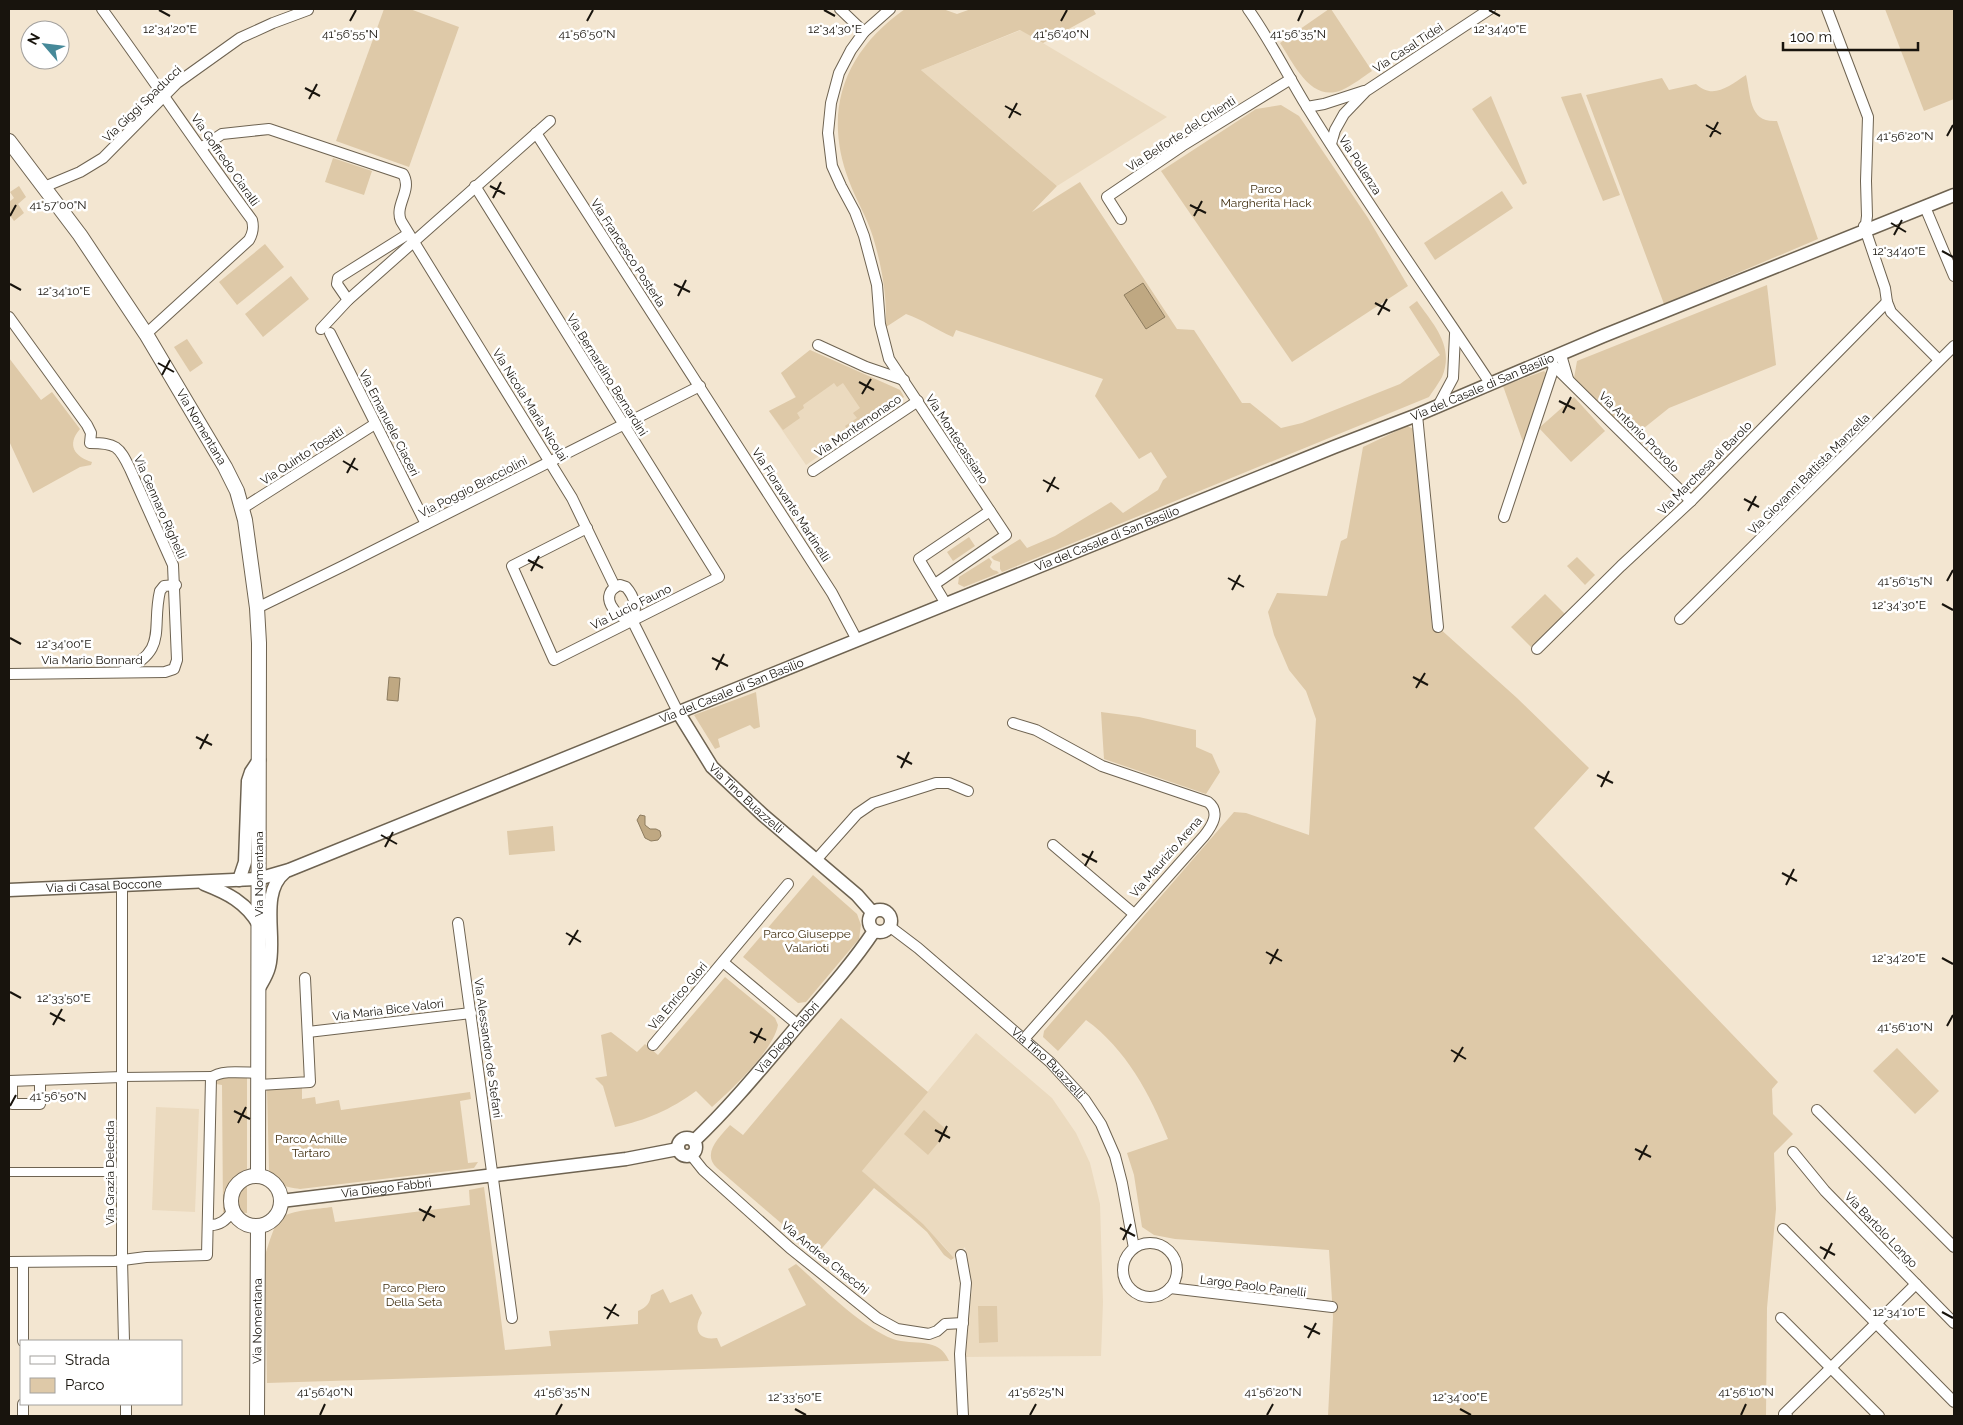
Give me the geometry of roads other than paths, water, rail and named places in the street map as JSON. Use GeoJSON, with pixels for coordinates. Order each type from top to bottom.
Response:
{"type":"FeatureCollection","features":[{"type":"Feature","properties":{"kind":"main road","name":"Via Nomentana"},"geometry":{"type":"LineString","coordinates":[[9,141],[80,235],[146,334],[219,456],[237,491],[243,508],[257,608],[259,643],[258,1176]]}},
{"type":"Feature","properties":{"kind":"main road"},"geometry":{"type":"LineString","coordinates":[[258,1176],[266,1178],[276,1186],[281,1201],[280,1208],[273,1218],[258,1226],[245,1223],[236,1216],[231,1199],[235,1188],[243,1179],[258,1176]]}},
{"type":"Feature","properties":{"kind":"main road","name":"Via Nomentana"},"geometry":{"type":"LineString","coordinates":[[257,1416],[258,1226]]}},
{"type":"Feature","properties":{"kind":"street","name":"Via Goffredo Ciaralli"},"geometry":{"type":"LineString","coordinates":[[102,9],[165,95],[252,220],[254,230],[249,240],[146,334]]}},
{"type":"Feature","properties":{"kind":"street"},"geometry":{"type":"LineString","coordinates":[[840,9],[864,32]]}},
{"type":"Feature","properties":{"kind":"street","name":"Via Montecassiano"},"geometry":{"type":"LineString","coordinates":[[890,9],[864,32],[851,50],[839,73],[831,103],[829,139],[832,166],[855,212],[873,267],[879,293],[879,316],[889,359],[1006,535],[935,584]]}},
{"type":"Feature","properties":{"kind":"street","name":"Via Pollenza"},"geometry":{"type":"LineString","coordinates":[[1248,9],[1279,57],[1307,107],[1490,384]]}},
{"type":"Feature","properties":{"kind":"street","name":"Via Casal Tidei"},"geometry":{"type":"LineString","coordinates":[[1331,144],[1335,130],[1344,114],[1366,91],[1490,9]]}},
{"type":"Feature","properties":{"kind":"street"},"geometry":{"type":"LineString","coordinates":[[1827,9],[1868,117],[1866,181],[1862,194],[1862,216],[1865,232],[1886,288],[1887,302],[1892,312],[1939,360]]}},
{"type":"Feature","properties":{"kind":"street","name":"Via Giggi Spaducci"},"geometry":{"type":"LineString","coordinates":[[44,187],[80,172],[103,158],[178,83],[240,38],[308,10]]}},
{"type":"Feature","properties":{"kind":"street","name":"Via Belforte del Chienti"},"geometry":{"type":"LineString","coordinates":[[1121,218],[1107,197],[1182,146],[1291,79]]}},
{"type":"Feature","properties":{"kind":"street","name":"Via Casal Tidei"},"geometry":{"type":"LineString","coordinates":[[1307,107],[1324,104],[1366,91]]}},
{"type":"Feature","properties":{"kind":"street"},"geometry":{"type":"LineString","coordinates":[[411,238],[338,278],[337,284],[348,300],[411,238],[550,121]]}},
{"type":"Feature","properties":{"kind":"street","name":"Via Nicola Maria Nicolai"},"geometry":{"type":"LineString","coordinates":[[201,148],[222,134],[269,129],[403,174],[406,178],[406,187],[398,215],[551,462],[588,528],[615,587]]}},
{"type":"Feature","properties":{"kind":"street","name":"Via Francesco Posterla"},"geometry":{"type":"LineString","coordinates":[[536,134],[700,386]]}},
{"type":"Feature","properties":{"kind":"street","name":"Via Bernardino Bernardini"},"geometry":{"type":"LineString","coordinates":[[475,186],[719,577]]}},
{"type":"Feature","properties":{"kind":"street","name":"Via del Casale di San Basilio"},"geometry":{"type":"LineString","coordinates":[[258,879],[285,872],[1490,384],[1551,364],[1561,355],[1603,336],[1954,195]]}},
{"type":"Feature","properties":{"kind":"street"},"geometry":{"type":"LineString","coordinates":[[1925,207],[1954,276]]}},
{"type":"Feature","properties":{"kind":"street","name":"Via Emanuele Ciaceri"},"geometry":{"type":"LineString","coordinates":[[348,300],[326,331],[426,524]]}},
{"type":"Feature","properties":{"kind":"street","name":"Via Marchesa di Barolo"},"geometry":{"type":"LineString","coordinates":[[1538,649],[1621,566],[1691,502],[1887,302]]}},
{"type":"Feature","properties":{"kind":"street","name":"Via Gennaro Righelli"},"geometry":{"type":"LineString","coordinates":[[9,317],[87,425],[92,433],[90,443],[110,443],[122,454],[172,560],[176,585],[177,660],[174,669]]}},
{"type":"Feature","properties":{"kind":"street"},"geometry":{"type":"LineString","coordinates":[[1438,406],[1453,378],[1455,333]]}},
{"type":"Feature","properties":{"kind":"street"},"geometry":{"type":"LineString","coordinates":[[818,345],[866,367],[904,380]]}},
{"type":"Feature","properties":{"kind":"street","name":"Via Giovanni Battista Manzella"},"geometry":{"type":"LineString","coordinates":[[1680,619],[1954,346]]}},
{"type":"Feature","properties":{"kind":"street","name":"Via Antonio Provolo"},"geometry":{"type":"LineString","coordinates":[[1561,355],[1568,380]]}},
{"type":"Feature","properties":{"kind":"street"},"geometry":{"type":"LineString","coordinates":[[1504,517],[1551,364]]}},
{"type":"Feature","properties":{"kind":"street","name":"Via Antonio Provolo"},"geometry":{"type":"LineString","coordinates":[[1551,364],[1691,502]]}},
{"type":"Feature","properties":{"kind":"street","name":"Via Poggio Bracciolini"},"geometry":{"type":"LineString","coordinates":[[257,608],[700,386]]}},
{"type":"Feature","properties":{"kind":"street","name":"Via Fioravante Martinelli"},"geometry":{"type":"LineString","coordinates":[[700,386],[832,593],[857,640]]}},
{"type":"Feature","properties":{"kind":"street","name":"Via Montemonaco"},"geometry":{"type":"LineString","coordinates":[[813,471],[918,401]]}},
{"type":"Feature","properties":{"kind":"street"},"geometry":{"type":"LineString","coordinates":[[1417,415],[1438,627]]}},
{"type":"Feature","properties":{"kind":"street","name":"Via Quinto Tosatti"},"geometry":{"type":"LineString","coordinates":[[243,508],[374,424]]}},
{"type":"Feature","properties":{"kind":"street"},"geometry":{"type":"LineString","coordinates":[[946,604],[919,559],[990,512]]}},
{"type":"Feature","properties":{"kind":"street","name":"Via Lucio Fauno"},"geometry":{"type":"LineString","coordinates":[[588,528],[512,566],[554,660],[719,577]]}},
{"type":"Feature","properties":{"kind":"street"},"geometry":{"type":"LineString","coordinates":[[118,673],[134,665],[147,654],[157,631],[160,591],[164,586],[176,585]]}},
{"type":"Feature","properties":{"kind":"street"},"geometry":{"type":"LineString","coordinates":[[632,620],[622,618],[613,610],[609,602],[609,596],[615,587],[623,585],[630,591],[636,610],[632,620],[678,712]]}},
{"type":"Feature","properties":{"kind":"street","name":"Via Mario Bonnard"},"geometry":{"type":"LineString","coordinates":[[9,674],[165,672],[174,669]]}},
{"type":"Feature","properties":{"kind":"street","name":"Via Tino Buazzelli"},"geometry":{"type":"LineString","coordinates":[[678,712],[712,767],[857,894],[872,912]]}},
{"type":"Feature","properties":{"kind":"street","name":"Via Maurizio Arena"},"geometry":{"type":"LineString","coordinates":[[1014,723],[1036,730],[1102,766],[1203,800],[1214,808],[1215,818],[1208,831],[1024,1039]]}},
{"type":"Feature","properties":{"kind":"street","name":"Via Nomentana"},"geometry":{"type":"LineString","coordinates":[[239,880],[245,862],[248,781],[251,772],[259,760]]}},
{"type":"Feature","properties":{"kind":"street"},"geometry":{"type":"LineString","coordinates":[[816,860],[857,814],[873,803],[936,783],[949,783],[968,791]]}},
{"type":"Feature","properties":{"kind":"street"},"geometry":{"type":"LineString","coordinates":[[1053,845],[1134,914]]}},
{"type":"Feature","properties":{"kind":"street","name":"Via Nomentana"},"geometry":{"type":"LineString","coordinates":[[258,988],[267,973],[271,960],[272,894],[276,882],[285,872]]}},
{"type":"Feature","properties":{"kind":"street","name":"Via di Casal Boccone"},"geometry":{"type":"LineString","coordinates":[[9,890],[258,879]]}},
{"type":"Feature","properties":{"kind":"street","name":"Via di Casal Boccone"},"geometry":{"type":"LineString","coordinates":[[199,882],[236,899],[248,909],[259,925]]}},
{"type":"Feature","properties":{"kind":"street","name":"Via Enrico Glori"},"geometry":{"type":"LineString","coordinates":[[653,1045],[788,884]]}},
{"type":"Feature","properties":{"kind":"street","name":"Via Grazia Deledda"},"geometry":{"type":"LineString","coordinates":[[122,885],[122,1260],[124,1340]]}},
{"type":"Feature","properties":{"kind":"street"},"geometry":{"type":"LineString","coordinates":[[882,910],[886,912],[891,919],[889,926],[885,931],[874,931],[868,923],[872,912],[882,910]]}},
{"type":"Feature","properties":{"kind":"street","name":"Via Alessandro de Stefani"},"geometry":{"type":"LineString","coordinates":[[458,923],[492,1176]]}},
{"type":"Feature","properties":{"kind":"street","name":"Via Tino Buazzelli"},"geometry":{"type":"LineString","coordinates":[[889,926],[909,940],[1024,1039],[1070,1082],[1101,1124],[1113,1149],[1120,1172],[1134,1248]]}},
{"type":"Feature","properties":{"kind":"street","name":"Via Diego Fabbri"},"geometry":{"type":"LineString","coordinates":[[694,1141],[726,1110],[846,968],[874,931]]}},
{"type":"Feature","properties":{"kind":"street","name":"Via Enrico Glori"},"geometry":{"type":"LineString","coordinates":[[723,962],[798,1025]]}},
{"type":"Feature","properties":{"kind":"street"},"geometry":{"type":"LineString","coordinates":[[40,1080],[40,1104],[12,1104],[10,1081],[40,1080],[212,1076],[226,1073],[259,1079],[310,1082],[305,978]]}},
{"type":"Feature","properties":{"kind":"street","name":"Via Maria Bice Valori"},"geometry":{"type":"LineString","coordinates":[[308,1032],[470,1013]]}},
{"type":"Feature","properties":{"kind":"street"},"geometry":{"type":"LineString","coordinates":[[9,1262],[122,1260],[207,1255],[212,1076]]}},
{"type":"Feature","properties":{"kind":"street"},"geometry":{"type":"LineString","coordinates":[[1817,1110],[1954,1247]]}},
{"type":"Feature","properties":{"kind":"street"},"geometry":{"type":"LineString","coordinates":[[688,1138],[694,1141],[696,1148],[691,1155],[683,1156],[678,1149],[679,1143],[688,1138]]}},
{"type":"Feature","properties":{"kind":"street","name":"Via Diego Fabbri"},"geometry":{"type":"LineString","coordinates":[[281,1201],[633,1158],[678,1149]]}},
{"type":"Feature","properties":{"kind":"street","name":"Via Bartolo Longo"},"geometry":{"type":"LineString","coordinates":[[1793,1152],[1825,1191],[1954,1322]]}},
{"type":"Feature","properties":{"kind":"street","name":"Via Andrea Checchi"},"geometry":{"type":"LineString","coordinates":[[691,1155],[702,1170],[790,1248],[877,1318],[897,1329],[929,1334],[937,1331],[945,1324],[963,1324]]}},
{"type":"Feature","properties":{"kind":"street"},"geometry":{"type":"LineString","coordinates":[[9,1172],[122,1172]]}},
{"type":"Feature","properties":{"kind":"street"},"geometry":{"type":"LineString","coordinates":[[492,1176],[512,1318]]}},
{"type":"Feature","properties":{"kind":"street"},"geometry":{"type":"LineString","coordinates":[[208,1226],[222,1223],[233,1211]]}},
{"type":"Feature","properties":{"kind":"street"},"geometry":{"type":"LineString","coordinates":[[1783,1229],[1954,1402]]}},
{"type":"Feature","properties":{"kind":"street"},"geometry":{"type":"LineString","coordinates":[[1134,1248],[1142,1244],[1159,1244],[1173,1255],[1177,1272],[1175,1281],[1170,1288]]}},
{"type":"Feature","properties":{"kind":"street","name":"Largo Paolo Panelli"},"geometry":{"type":"LineString","coordinates":[[1134,1248],[1127,1255],[1124,1263],[1125,1281],[1137,1294],[1145,1297],[1154,1297],[1170,1288],[1332,1308]]}},
{"type":"Feature","properties":{"kind":"street"},"geometry":{"type":"LineString","coordinates":[[962,1255],[966,1283],[960,1354],[963,1416]]}},
{"type":"Feature","properties":{"kind":"street"},"geometry":{"type":"LineString","coordinates":[[23,1262],[23,1340]]}},
{"type":"Feature","properties":{"kind":"street"},"geometry":{"type":"LineString","coordinates":[[1786,1415],[1916,1284]]}},
{"type":"Feature","properties":{"kind":"street"},"geometry":{"type":"LineString","coordinates":[[1781,1318],[1879,1416]]}},
{"type":"Feature","properties":{"kind":"park label","name":"Parco Margherita Hack"},"geometry":{"type":"Point","coordinates":[1266,196]}},
{"type":"Feature","properties":{"kind":"park label","name":"Parco Giuseppe Valarioti"},"geometry":{"type":"Point","coordinates":[807,941]}},
{"type":"Feature","properties":{"kind":"park label","name":"Parco Achille Tartaro"},"geometry":{"type":"Point","coordinates":[311,1146]}},
{"type":"Feature","properties":{"kind":"park label","name":"Parco Piero Della Seta"},"geometry":{"type":"Point","coordinates":[414,1295]}}]}
